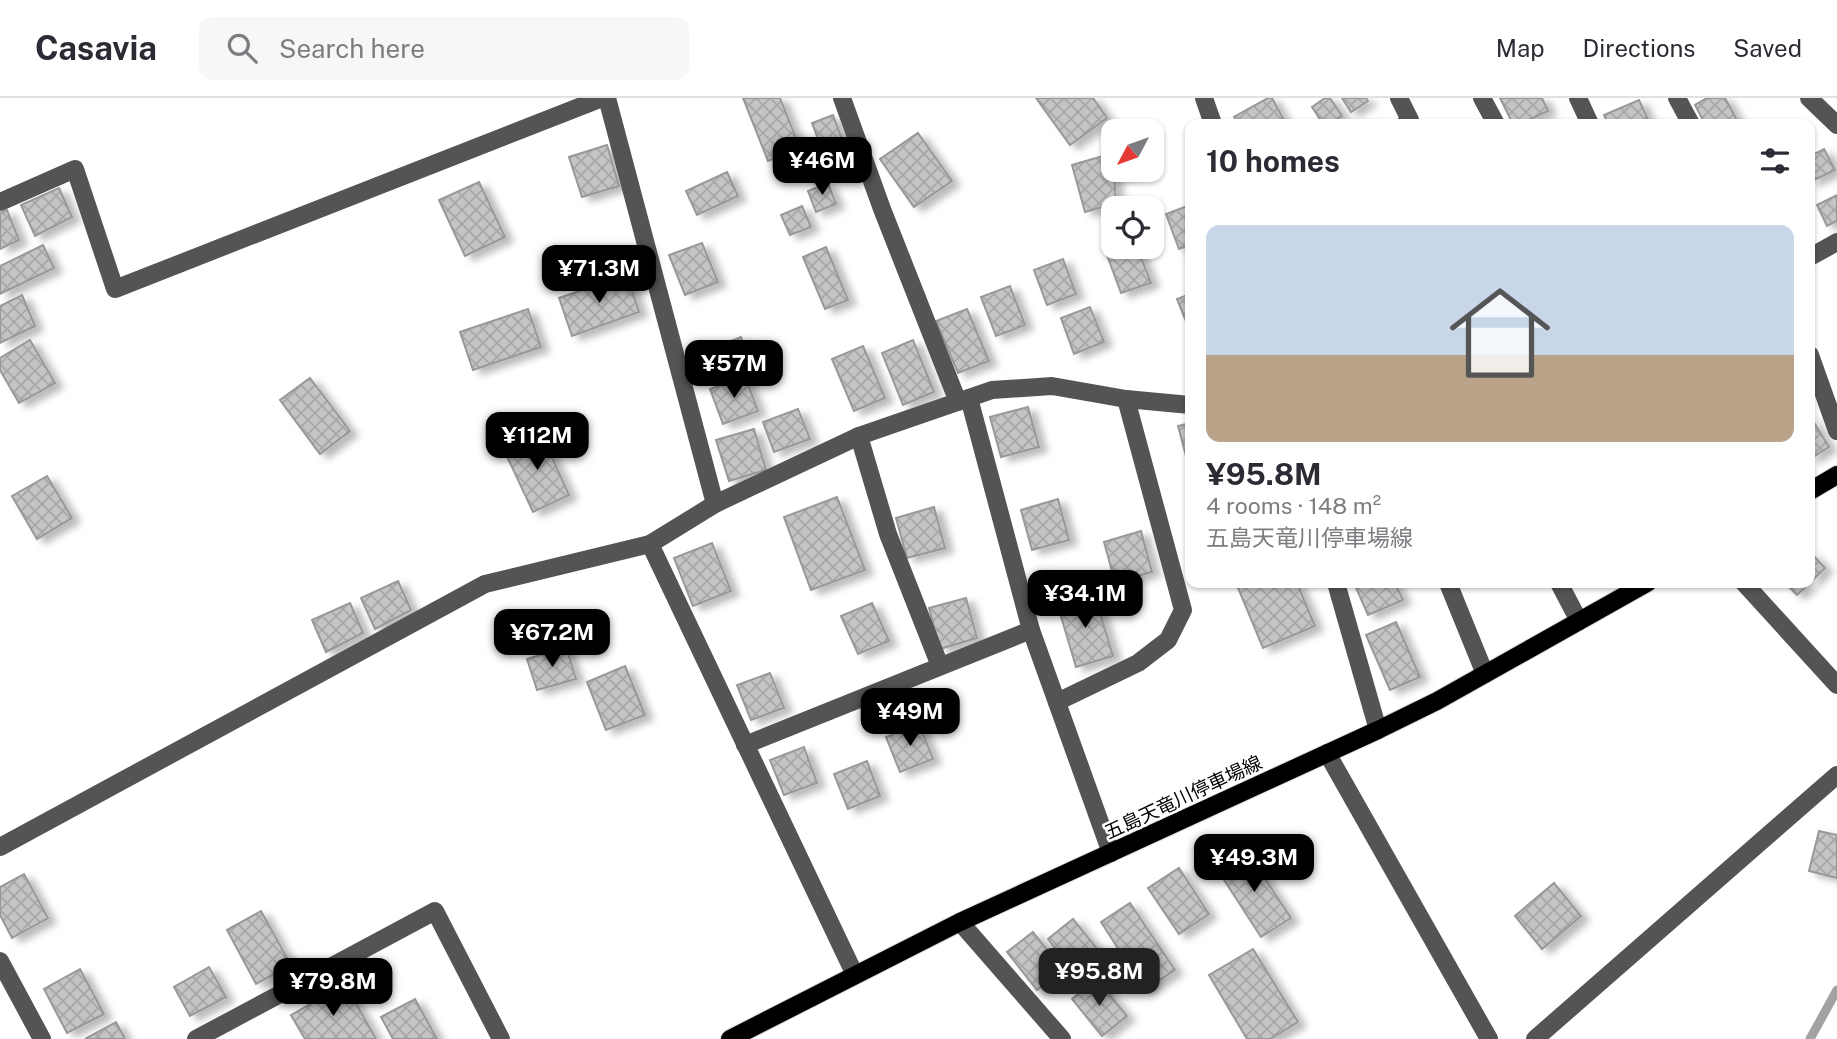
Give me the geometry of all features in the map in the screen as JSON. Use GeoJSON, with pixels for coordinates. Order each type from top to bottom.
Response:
{"type":"FeatureCollection","features":[{"type":"Feature","properties":{"kind":"main road"},"geometry":{"type":"LineString","coordinates":[[1815,488],[1837,475]]}},
{"type":"Feature","properties":{"kind":"main road","name":"五島天竜川停車場線"},"geometry":{"type":"LineString","coordinates":[[730,1039],[960,922],[1378,730],[1485,674],[1638,588]]}},
{"type":"Feature","properties":{"kind":"street"},"geometry":{"type":"LineString","coordinates":[[0,202],[75,169],[115,289],[601,98]]}},
{"type":"Feature","properties":{"kind":"street"},"geometry":{"type":"LineString","coordinates":[[607,98],[715,504]]}},
{"type":"Feature","properties":{"kind":"street"},"geometry":{"type":"LineString","coordinates":[[842,98],[882,209],[963,400],[1031,630],[1111,853]]}},
{"type":"Feature","properties":{"kind":"street"},"geometry":{"type":"LineString","coordinates":[[1205,98],[1211,119]]}},
{"type":"Feature","properties":{"kind":"street"},"geometry":{"type":"LineString","coordinates":[[1399,98],[1410,119]]}},
{"type":"Feature","properties":{"kind":"street"},"geometry":{"type":"LineString","coordinates":[[1482,98],[1493,119]]}},
{"type":"Feature","properties":{"kind":"street"},"geometry":{"type":"LineString","coordinates":[[1577,98],[1588,119]]}},
{"type":"Feature","properties":{"kind":"street"},"geometry":{"type":"LineString","coordinates":[[1677,98],[1688,119]]}},
{"type":"Feature","properties":{"kind":"street"},"geometry":{"type":"LineString","coordinates":[[1809,98],[1837,125]]}},
{"type":"Feature","properties":{"kind":"street"},"geometry":{"type":"LineString","coordinates":[[1815,254],[1837,242]]}},
{"type":"Feature","properties":{"kind":"street"},"geometry":{"type":"LineString","coordinates":[[1815,369],[1837,431]]}},
{"type":"Feature","properties":{"kind":"street"},"geometry":{"type":"LineString","coordinates":[[0,847],[485,584],[650,544],[715,504],[859,436],[992,390],[1052,386],[1126,399],[1185,405]]}},
{"type":"Feature","properties":{"kind":"street"},"geometry":{"type":"LineString","coordinates":[[1057,702],[1138,663],[1168,640],[1183,610],[1126,399]]}},
{"type":"Feature","properties":{"kind":"street"},"geometry":{"type":"LineString","coordinates":[[859,436],[888,534],[940,666]]}},
{"type":"Feature","properties":{"kind":"street"},"geometry":{"type":"LineString","coordinates":[[650,544],[855,975]]}},
{"type":"Feature","properties":{"kind":"street"},"geometry":{"type":"LineString","coordinates":[[1337,588],[1378,730]]}},
{"type":"Feature","properties":{"kind":"street"},"geometry":{"type":"LineString","coordinates":[[1450,588],[1485,674]]}},
{"type":"Feature","properties":{"kind":"street"},"geometry":{"type":"LineString","coordinates":[[1562,588],[1579,621]]}},
{"type":"Feature","properties":{"kind":"street"},"geometry":{"type":"LineString","coordinates":[[1749,588],[1837,685]]}},
{"type":"Feature","properties":{"kind":"street"},"geometry":{"type":"LineString","coordinates":[[745,745],[1031,630]]}},
{"type":"Feature","properties":{"kind":"street"},"geometry":{"type":"LineString","coordinates":[[1327,753],[1489,1039]]}},
{"type":"Feature","properties":{"kind":"street"},"geometry":{"type":"LineString","coordinates":[[1535,1039],[1837,775]]}},
{"type":"Feature","properties":{"kind":"street"},"geometry":{"type":"LineString","coordinates":[[196,1039],[435,911],[501,1039]]}},
{"type":"Feature","properties":{"kind":"street"},"geometry":{"type":"LineString","coordinates":[[960,922],[1062,1039]]}},
{"type":"Feature","properties":{"kind":"street"},"geometry":{"type":"LineString","coordinates":[[0,961],[42,1039]]}},
{"type":"Feature","properties":{"kind":"building"},"geometry":{"type":"Polygon","coordinates":[[[743,98],[780,98],[800,148],[768,161],[743,98]]]}},
{"type":"Feature","properties":{"kind":"building"},"geometry":{"type":"Polygon","coordinates":[[[1036,98],[1093,98],[1107,118],[1101,119],[1101,122],[1070,145],[1036,98]]]}},
{"type":"Feature","properties":{"kind":"building"},"geometry":{"type":"Polygon","coordinates":[[[1272,98],[1283,119],[1235,119],[1234,117],[1272,98]]]}},
{"type":"Feature","properties":{"kind":"building"},"geometry":{"type":"Polygon","coordinates":[[[1325,98],[1330,98],[1342,116],[1337,119],[1320,119],[1312,107],[1325,98]]]}},
{"type":"Feature","properties":{"kind":"building"},"geometry":{"type":"Polygon","coordinates":[[[1342,98],[1366,98],[1368,101],[1351,112],[1342,98]]]}},
{"type":"Feature","properties":{"kind":"building"},"geometry":{"type":"Polygon","coordinates":[[[1500,98],[1542,98],[1548,111],[1531,119],[1510,119],[1500,98]]]}},
{"type":"Feature","properties":{"kind":"building"},"geometry":{"type":"Polygon","coordinates":[[[1707,98],[1725,98],[1736,119],[1702,119],[1695,105],[1707,98]]]}},
{"type":"Feature","properties":{"kind":"building"},"geometry":{"type":"Polygon","coordinates":[[[1639,100],[1648,119],[1606,119],[1604,115],[1639,100]]]}},
{"type":"Feature","properties":{"kind":"building"},"geometry":{"type":"Polygon","coordinates":[[[833,115],[847,153],[826,160],[812,123],[833,115]]]}},
{"type":"Feature","properties":{"kind":"building"},"geometry":{"type":"Polygon","coordinates":[[[918,133],[952,181],[914,207],[880,159],[918,133]]]}},
{"type":"Feature","properties":{"kind":"building"},"geometry":{"type":"Polygon","coordinates":[[[607,145],[619,186],[582,197],[569,157],[607,145]]]}},
{"type":"Feature","properties":{"kind":"building"},"geometry":{"type":"Polygon","coordinates":[[[1824,149],[1835,170],[1815,180],[1815,154],[1824,149]]]}},
{"type":"Feature","properties":{"kind":"building"},"geometry":{"type":"Polygon","coordinates":[[[1101,157],[1101,182],[1114,182],[1115,196],[1101,196],[1101,207],[1085,212],[1072,165],[1101,157]]]}},
{"type":"Feature","properties":{"kind":"building"},"geometry":{"type":"Polygon","coordinates":[[[727,172],[738,196],[697,215],[686,191],[727,172]]]}},
{"type":"Feature","properties":{"kind":"building"},"geometry":{"type":"Polygon","coordinates":[[[479,182],[505,237],[465,256],[439,200],[479,182]]]}},
{"type":"Feature","properties":{"kind":"building"},"geometry":{"type":"Polygon","coordinates":[[[828,183],[836,204],[816,212],[808,191],[828,183]]]}},
{"type":"Feature","properties":{"kind":"building"},"geometry":{"type":"Polygon","coordinates":[[[59,188],[72,217],[35,236],[21,205],[59,188]]]}},
{"type":"Feature","properties":{"kind":"building"},"geometry":{"type":"Polygon","coordinates":[[[1837,195],[1837,221],[1827,226],[1817,205],[1837,195]]]}},
{"type":"Feature","properties":{"kind":"building"},"geometry":{"type":"Polygon","coordinates":[[[802,206],[811,227],[790,235],[781,215],[802,206]]]}},
{"type":"Feature","properties":{"kind":"building"},"geometry":{"type":"Polygon","coordinates":[[[1185,207],[1185,247],[1179,249],[1166,214],[1185,207]]]}},
{"type":"Feature","properties":{"kind":"building"},"geometry":{"type":"Polygon","coordinates":[[[7,210],[19,240],[0,249],[0,213],[7,210]]]}},
{"type":"Feature","properties":{"kind":"building"},"geometry":{"type":"Polygon","coordinates":[[[702,243],[718,282],[685,295],[669,255],[702,243]]]}},
{"type":"Feature","properties":{"kind":"building"},"geometry":{"type":"Polygon","coordinates":[[[43,245],[54,268],[0,294],[0,266],[43,245]]]}},
{"type":"Feature","properties":{"kind":"building"},"geometry":{"type":"Polygon","coordinates":[[[826,247],[848,300],[825,309],[803,257],[826,247]]]}},
{"type":"Feature","properties":{"kind":"building"},"geometry":{"type":"Polygon","coordinates":[[[1063,259],[1076,294],[1047,305],[1034,270],[1063,259]]]}},
{"type":"Feature","properties":{"kind":"building"},"geometry":{"type":"Polygon","coordinates":[[[1109,259],[1142,259],[1151,283],[1121,293],[1109,259]]]}},
{"type":"Feature","properties":{"kind":"building"},"geometry":{"type":"Polygon","coordinates":[[[627,275],[639,312],[572,336],[559,298],[627,275]]]}},
{"type":"Feature","properties":{"kind":"building"},"geometry":{"type":"Polygon","coordinates":[[[1010,286],[1025,325],[996,336],[981,297],[1010,286]]]}},
{"type":"Feature","properties":{"kind":"building"},"geometry":{"type":"Polygon","coordinates":[[[22,295],[35,326],[0,343],[0,306],[22,295]]]}},
{"type":"Feature","properties":{"kind":"building"},"geometry":{"type":"Polygon","coordinates":[[[1185,296],[1185,319],[1177,299],[1185,296]]]}},
{"type":"Feature","properties":{"kind":"building"},"geometry":{"type":"Polygon","coordinates":[[[1090,307],[1104,342],[1074,354],[1061,318],[1090,307]]]}},
{"type":"Feature","properties":{"kind":"building"},"geometry":{"type":"Polygon","coordinates":[[[528,309],[541,347],[473,370],[460,332],[528,309]]]}},
{"type":"Feature","properties":{"kind":"building"},"geometry":{"type":"Polygon","coordinates":[[[967,309],[989,361],[958,373],[936,321],[967,309]]]}},
{"type":"Feature","properties":{"kind":"building"},"geometry":{"type":"Polygon","coordinates":[[[741,337],[750,361],[723,371],[715,347],[741,337]]]}},
{"type":"Feature","properties":{"kind":"building"},"geometry":{"type":"Polygon","coordinates":[[[30,340],[55,383],[19,403],[0,370],[0,358],[30,340]]]}},
{"type":"Feature","properties":{"kind":"building"},"geometry":{"type":"Polygon","coordinates":[[[913,340],[934,392],[903,405],[882,353],[913,340]]]}},
{"type":"Feature","properties":{"kind":"building"},"geometry":{"type":"Polygon","coordinates":[[[863,346],[885,398],[854,411],[832,359],[863,346]]]}},
{"type":"Feature","properties":{"kind":"building"},"geometry":{"type":"Polygon","coordinates":[[[745,376],[758,411],[723,424],[710,389],[745,376]]]}},
{"type":"Feature","properties":{"kind":"building"},"geometry":{"type":"Polygon","coordinates":[[[310,378],[350,431],[320,454],[280,400],[310,378]]]}},
{"type":"Feature","properties":{"kind":"building"},"geometry":{"type":"Polygon","coordinates":[[[1028,407],[1039,447],[1001,457],[990,417],[1028,407]]]}},
{"type":"Feature","properties":{"kind":"building"},"geometry":{"type":"Polygon","coordinates":[[[798,409],[810,439],[774,452],[763,422],[798,409]]]}},
{"type":"Feature","properties":{"kind":"building"},"geometry":{"type":"Polygon","coordinates":[[[1185,424],[1185,452],[1178,426],[1185,424]]]}},
{"type":"Feature","properties":{"kind":"building"},"geometry":{"type":"Polygon","coordinates":[[[1815,424],[1829,447],[1815,456],[1815,424]]]}},
{"type":"Feature","properties":{"kind":"building"},"geometry":{"type":"Polygon","coordinates":[[[754,429],[766,470],[729,481],[716,440],[754,429]]]}},
{"type":"Feature","properties":{"kind":"building"},"geometry":{"type":"Polygon","coordinates":[[[541,433],[569,495],[533,512],[504,450],[541,433]]]}},
{"type":"Feature","properties":{"kind":"building"},"geometry":{"type":"Polygon","coordinates":[[[47,476],[72,518],[37,539],[12,496],[47,476]]]}},
{"type":"Feature","properties":{"kind":"building"},"geometry":{"type":"Polygon","coordinates":[[[837,497],[865,570],[811,590],[784,517],[837,497]]]}},
{"type":"Feature","properties":{"kind":"building"},"geometry":{"type":"Polygon","coordinates":[[[1058,499],[1069,540],[1032,550],[1021,510],[1058,499]]]}},
{"type":"Feature","properties":{"kind":"building"},"geometry":{"type":"Polygon","coordinates":[[[934,507],[945,548],[907,558],[896,518],[934,507]]]}},
{"type":"Feature","properties":{"kind":"building"},"geometry":{"type":"Polygon","coordinates":[[[1141,531],[1152,572],[1115,582],[1104,542],[1141,531]]]}},
{"type":"Feature","properties":{"kind":"building"},"geometry":{"type":"Polygon","coordinates":[[[712,543],[731,591],[693,606],[674,558],[712,543]]]}},
{"type":"Feature","properties":{"kind":"building"},"geometry":{"type":"Polygon","coordinates":[[[1815,557],[1825,568],[1815,577],[1815,557]]]}},
{"type":"Feature","properties":{"kind":"building"},"geometry":{"type":"Polygon","coordinates":[[[398,581],[411,610],[375,629],[361,598],[398,581]]]}},
{"type":"Feature","properties":{"kind":"building"},"geometry":{"type":"Polygon","coordinates":[[[1238,588],[1299,588],[1315,626],[1263,648],[1238,588]]]}},
{"type":"Feature","properties":{"kind":"building"},"geometry":{"type":"Polygon","coordinates":[[[1356,588],[1397,588],[1403,600],[1368,615],[1356,588]]]}},
{"type":"Feature","properties":{"kind":"building"},"geometry":{"type":"Polygon","coordinates":[[[1790,588],[1804,588],[1797,595],[1790,588]]]}},
{"type":"Feature","properties":{"kind":"building"},"geometry":{"type":"Polygon","coordinates":[[[1094,593],[1113,656],[1076,667],[1057,603],[1094,593]]]}},
{"type":"Feature","properties":{"kind":"building"},"geometry":{"type":"Polygon","coordinates":[[[966,598],[977,638],[940,649],[929,608],[966,598]]]}},
{"type":"Feature","properties":{"kind":"building"},"geometry":{"type":"Polygon","coordinates":[[[350,603],[363,633],[326,652],[312,620],[350,603]]]}},
{"type":"Feature","properties":{"kind":"building"},"geometry":{"type":"Polygon","coordinates":[[[872,603],[889,641],[858,654],[841,616],[872,603]]]}},
{"type":"Feature","properties":{"kind":"building"},"geometry":{"type":"Polygon","coordinates":[[[1396,622],[1420,677],[1390,690],[1366,635],[1396,622]]]}},
{"type":"Feature","properties":{"kind":"building"},"geometry":{"type":"Polygon","coordinates":[[[566,647],[576,679],[537,690],[527,659],[566,647]]]}},
{"type":"Feature","properties":{"kind":"building"},"geometry":{"type":"Polygon","coordinates":[[[625,666],[645,715],[606,730],[587,682],[625,666]]]}},
{"type":"Feature","properties":{"kind":"building"},"geometry":{"type":"Polygon","coordinates":[[[770,673],[784,708],[751,720],[737,685],[770,673]]]}},
{"type":"Feature","properties":{"kind":"building"},"geometry":{"type":"Polygon","coordinates":[[[919,724],[933,759],[900,772],[886,737],[919,724]]]}},
{"type":"Feature","properties":{"kind":"building"},"geometry":{"type":"Polygon","coordinates":[[[804,747],[817,783],[784,795],[770,760],[804,747]]]}},
{"type":"Feature","properties":{"kind":"building"},"geometry":{"type":"Polygon","coordinates":[[[867,761],[880,796],[848,809],[834,774],[867,761]]]}},
{"type":"Feature","properties":{"kind":"building"},"geometry":{"type":"Polygon","coordinates":[[[1819,831],[1837,835],[1837,878],[1809,871],[1819,831]]]}},
{"type":"Feature","properties":{"kind":"building"},"geometry":{"type":"Polygon","coordinates":[[[1246,850],[1291,918],[1261,937],[1217,869],[1246,850]]]}},
{"type":"Feature","properties":{"kind":"building"},"geometry":{"type":"Polygon","coordinates":[[[1179,868],[1209,914],[1179,934],[1148,888],[1179,868]]]}},
{"type":"Feature","properties":{"kind":"building"},"geometry":{"type":"Polygon","coordinates":[[[24,874],[48,918],[12,938],[0,915],[0,887],[24,874]]]}},
{"type":"Feature","properties":{"kind":"building"},"geometry":{"type":"Polygon","coordinates":[[[1554,883],[1581,916],[1542,949],[1515,916],[1554,883]]]}},
{"type":"Feature","properties":{"kind":"building"},"geometry":{"type":"Polygon","coordinates":[[[1130,903],[1175,970],[1145,990],[1101,922],[1130,903]]]}},
{"type":"Feature","properties":{"kind":"building"},"geometry":{"type":"Polygon","coordinates":[[[261,911],[291,965],[256,984],[227,930],[261,911]]]}},
{"type":"Feature","properties":{"kind":"building"},"geometry":{"type":"Polygon","coordinates":[[[1073,919],[1103,956],[1077,977],[1048,939],[1073,919]]]}},
{"type":"Feature","properties":{"kind":"building"},"geometry":{"type":"Polygon","coordinates":[[[1033,932],[1063,970],[1037,990],[1007,952],[1033,932]]]}},
{"type":"Feature","properties":{"kind":"building"},"geometry":{"type":"Polygon","coordinates":[[[1253,949],[1298,1022],[1270,1039],[1247,1039],[1209,975],[1253,949]]]}},
{"type":"Feature","properties":{"kind":"building"},"geometry":{"type":"Polygon","coordinates":[[[209,967],[226,997],[190,1016],[174,987],[209,967]]]}},
{"type":"Feature","properties":{"kind":"building"},"geometry":{"type":"Polygon","coordinates":[[[80,969],[104,1014],[67,1033],[44,989],[80,969]]]}},
{"type":"Feature","properties":{"kind":"building"},"geometry":{"type":"Polygon","coordinates":[[[1097,979],[1127,1016],[1102,1036],[1072,999],[1097,979]]]}},
{"type":"Feature","properties":{"kind":"building"},"geometry":{"type":"Polygon","coordinates":[[[345,984],[376,1039],[305,1039],[291,1015],[345,984]]]}},
{"type":"Feature","properties":{"kind":"building"},"geometry":{"type":"Polygon","coordinates":[[[415,999],[437,1039],[393,1039],[381,1017],[415,999]]]}},
{"type":"Feature","properties":{"kind":"building"},"geometry":{"type":"Polygon","coordinates":[[[116,1022],[125,1039],[85,1039],[116,1022]]]}},
{"type":"Feature","properties":{"kind":"waterway"},"geometry":{"type":"LineString","coordinates":[[1810,1039],[1837,990]]}}]}
